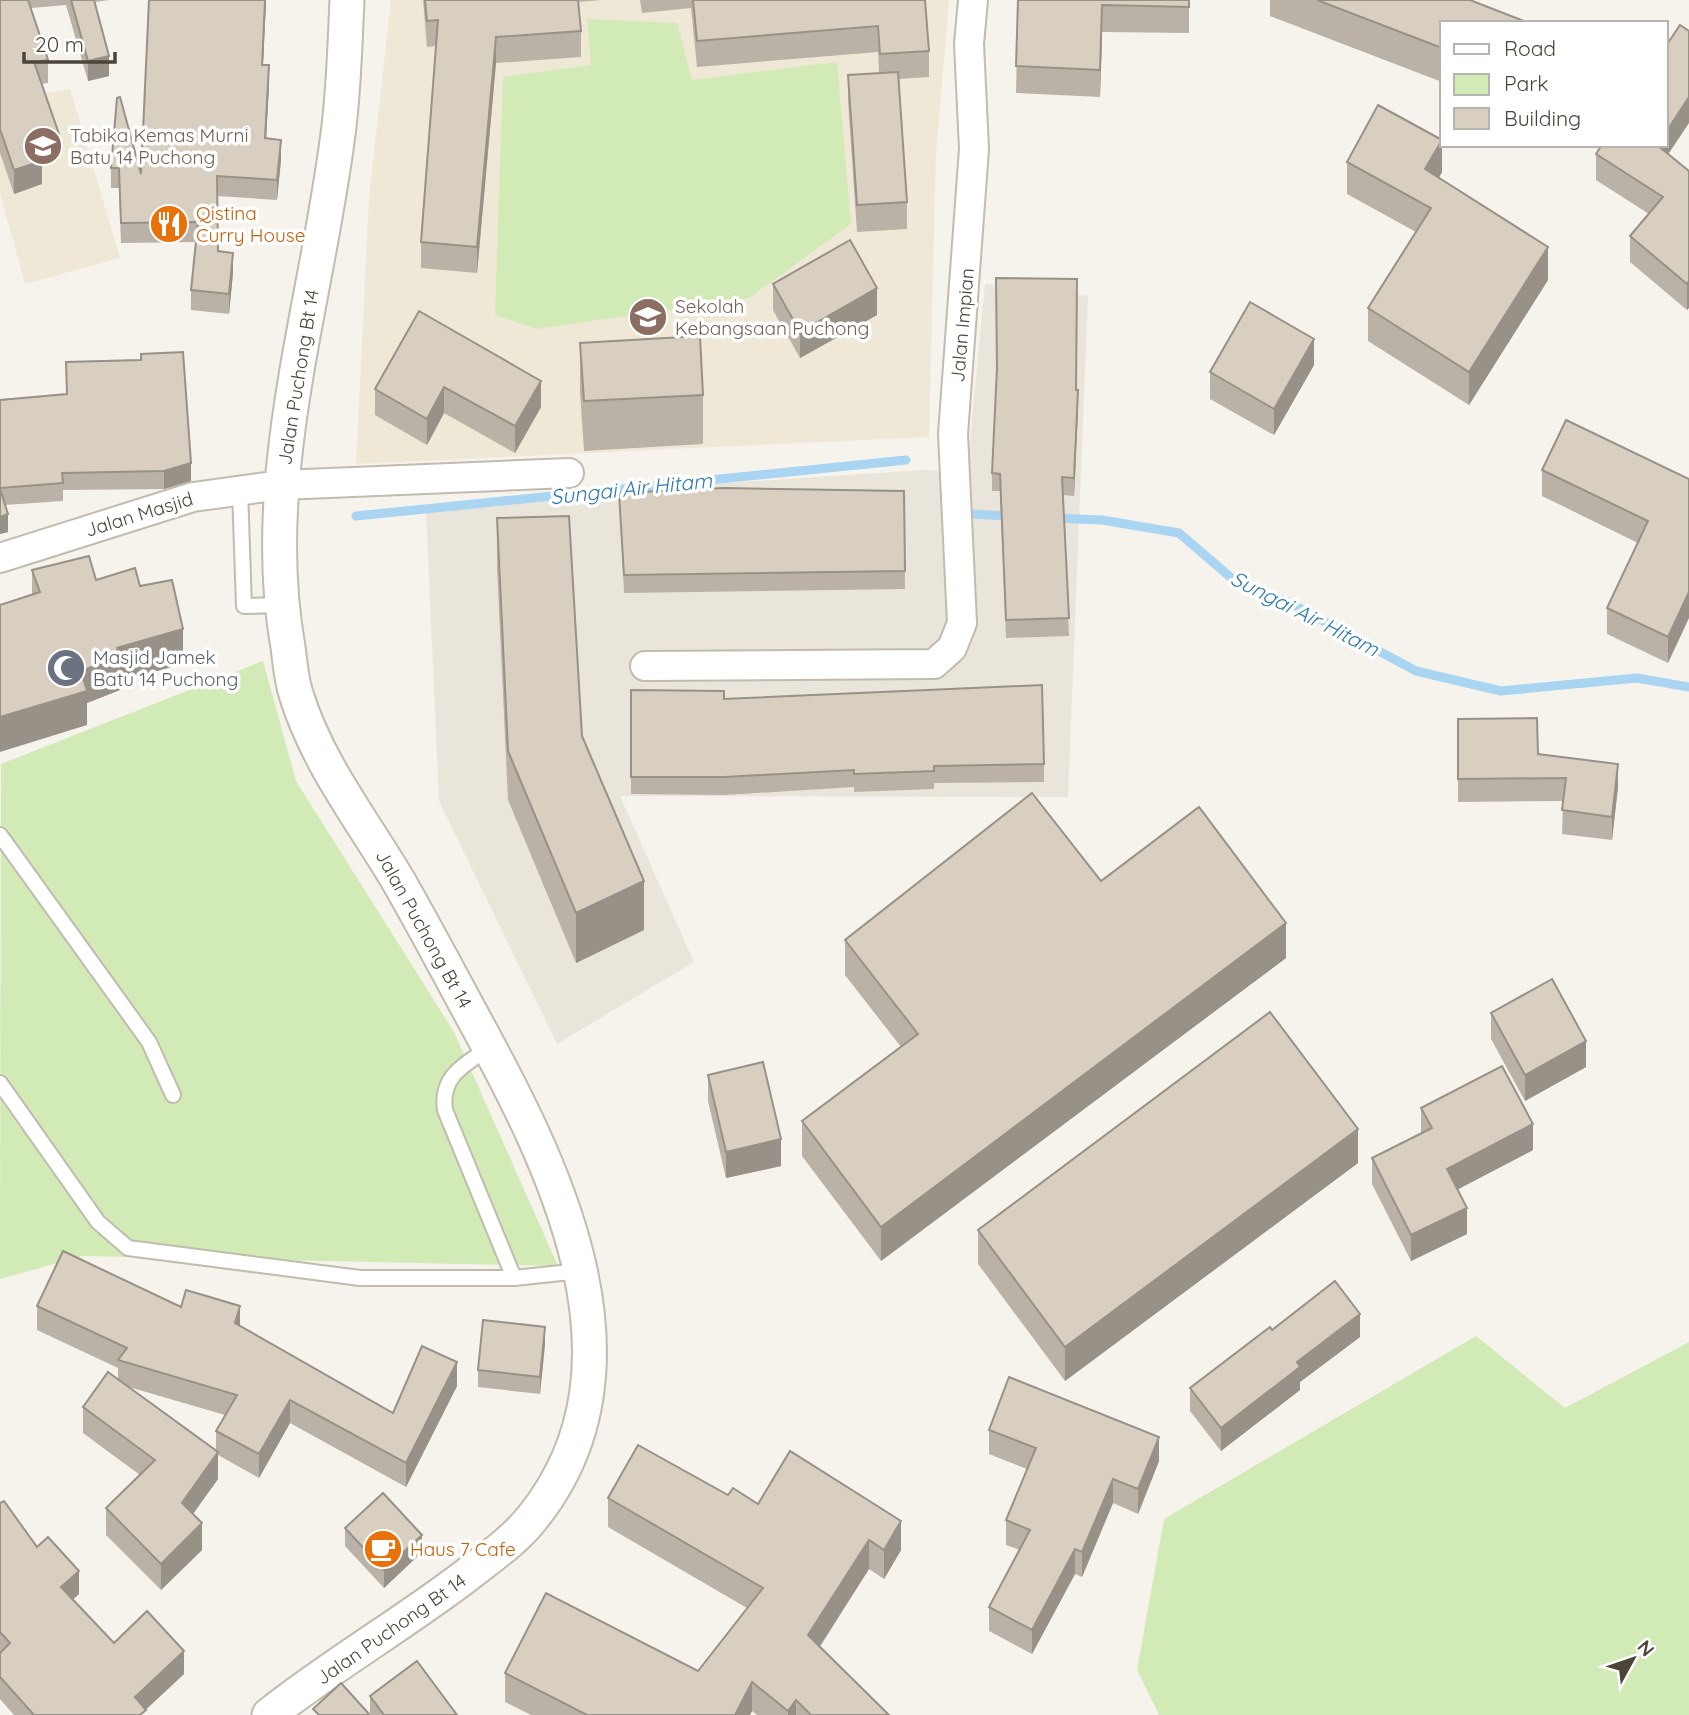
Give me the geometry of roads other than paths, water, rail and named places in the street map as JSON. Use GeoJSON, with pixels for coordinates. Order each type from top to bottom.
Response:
{"type":"FeatureCollection","features":[{"type":"Feature","properties":{"kind":"street","name":"Jalan Puchong Bt 14"},"geometry":{"type":"LineString","coordinates":[[269,1715],[409,1620],[509,1543],[530,1521],[556,1486],[576,1434],[589,1385],[589,1323],[582,1270],[560,1202],[513,1088],[398,881],[331,773],[296,694],[280,605],[281,485],[339,126],[347,0]]}},
{"type":"Feature","properties":{"kind":"street","name":"Jalan Impian"},"geometry":{"type":"LineString","coordinates":[[645,666],[934,664],[952,648],[962,623],[953,434],[974,149],[969,44],[973,0]]}},
{"type":"Feature","properties":{"kind":"street","name":"Jalan Masjid"},"geometry":{"type":"LineString","coordinates":[[0,558],[193,497],[281,485],[569,472]]}},
{"type":"Feature","properties":{"kind":"lane"},"geometry":{"type":"LineString","coordinates":[[240,491],[244,606],[280,605]]}},
{"type":"Feature","properties":{"kind":"lane"},"geometry":{"type":"LineString","coordinates":[[0,835],[149,1042],[173,1095]]}},
{"type":"Feature","properties":{"kind":"lane"},"geometry":{"type":"LineString","coordinates":[[490,1047],[452,1075],[443,1093],[445,1110],[513,1278]]}},
{"type":"Feature","properties":{"kind":"lane"},"geometry":{"type":"LineString","coordinates":[[0,1083],[98,1222],[128,1248],[360,1278],[513,1278],[582,1270]]}},
{"type":"Feature","properties":{"kind":"waterway","name":"Sungai Air Hitam"},"geometry":{"type":"LineString","coordinates":[[356,516],[906,460]]}},
{"type":"Feature","properties":{"kind":"waterway","name":"Sungai Air Hitam"},"geometry":{"type":"LineString","coordinates":[[972,514],[1010,516]]}},
{"type":"Feature","properties":{"kind":"waterway","name":"Sungai Air Hitam"},"geometry":{"type":"LineString","coordinates":[[1052,518],[1102,520],[1179,533],[1236,582],[1288,602],[1416,671],[1501,691],[1637,678],[1689,687]]}},
{"type":"Feature","properties":{"kind":"place","name":"Tabika Kemas Murni Batu 14 Puchong"},"geometry":{"type":"Point","coordinates":[43,146]}},
{"type":"Feature","properties":{"kind":"place","name":"Qistina Curry House"},"geometry":{"type":"Point","coordinates":[169,224]}},
{"type":"Feature","properties":{"kind":"place","name":"Sekolah Kebangsaan Puchong"},"geometry":{"type":"Point","coordinates":[648,317]}},
{"type":"Feature","properties":{"kind":"place","name":"Masjid Jamek Batu 14 Puchong"},"geometry":{"type":"Point","coordinates":[66,668]}},
{"type":"Feature","properties":{"kind":"place","name":"Haus 7 Cafe"},"geometry":{"type":"Point","coordinates":[383,1549]}}]}
